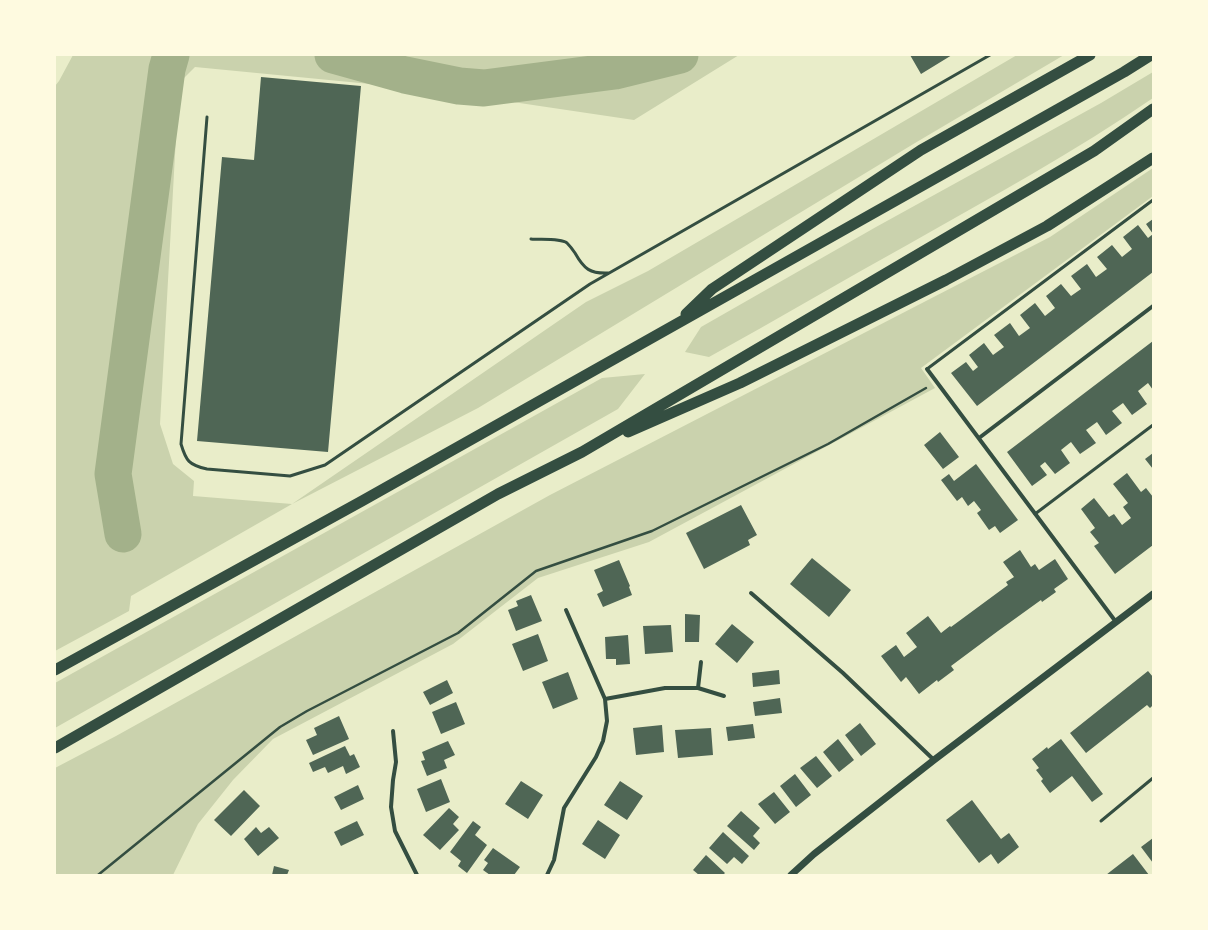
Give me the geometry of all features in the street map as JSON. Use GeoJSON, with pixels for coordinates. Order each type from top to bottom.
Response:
{"type":"FeatureCollection","features":[{"type":"Feature","properties":{"kind":"highway"},"geometry":{"type":"LineString","coordinates":[[674,325],[712,288],[921,150],[1090,55]]}},
{"type":"Feature","properties":{"kind":"highway"},"geometry":{"type":"LineString","coordinates":[[55,670],[674,325],[1124,72],[1150,55]]}},
{"type":"Feature","properties":{"kind":"highway"},"geometry":{"type":"LineString","coordinates":[[582,452],[1094,151],[1153,109]]}},
{"type":"Feature","properties":{"kind":"highway"},"geometry":{"type":"LineString","coordinates":[[55,748],[498,494],[582,452],[740,383],[946,280],[1047,226],[1153,158]]}},
{"type":"Feature","properties":{"kind":"street"},"geometry":{"type":"LineString","coordinates":[[979,438],[1153,306]]}},
{"type":"Feature","properties":{"kind":"street"},"geometry":{"type":"LineString","coordinates":[[927,369],[1116,622]]}},
{"type":"Feature","properties":{"kind":"street"},"geometry":{"type":"LineString","coordinates":[[751,593],[843,673],[934,760]]}},
{"type":"Feature","properties":{"kind":"street"},"geometry":{"type":"LineString","coordinates":[[790,875],[814,854],[934,760],[1153,594]]}},
{"type":"Feature","properties":{"kind":"street"},"geometry":{"type":"LineString","coordinates":[[547,875],[554,860],[564,808],[596,757],[603,741],[607,721],[605,699],[566,610]]}},
{"type":"Feature","properties":{"kind":"street"},"geometry":{"type":"LineString","coordinates":[[698,688],[701,662]]}},
{"type":"Feature","properties":{"kind":"street"},"geometry":{"type":"LineString","coordinates":[[605,699],[665,688],[698,688],[724,696]]}},
{"type":"Feature","properties":{"kind":"street"},"geometry":{"type":"LineString","coordinates":[[393,731],[396,762],[391,807],[395,830],[417,875]]}},
{"type":"Feature","properties":{"kind":"lane"},"geometry":{"type":"LineString","coordinates":[[207,117],[181,444],[185,457],[195,466],[207,469],[290,476],[325,465],[590,284],[990,55]]}},
{"type":"Feature","properties":{"kind":"lane"},"geometry":{"type":"LineString","coordinates":[[927,369],[1153,200]]}},
{"type":"Feature","properties":{"kind":"lane"},"geometry":{"type":"LineString","coordinates":[[531,239],[561,240],[567,243],[586,269],[594,272],[611,273]]}},
{"type":"Feature","properties":{"kind":"lane"},"geometry":{"type":"LineString","coordinates":[[1035,514],[1153,425]]}},
{"type":"Feature","properties":{"kind":"lane"},"geometry":{"type":"LineString","coordinates":[[1101,821],[1153,778]]}},
{"type":"Feature","properties":{"kind":"path"},"geometry":{"type":"LineString","coordinates":[[98,875],[280,727],[307,710],[458,633],[536,571],[652,531],[828,444],[937,382]]}},
{"type":"Feature","properties":{"kind":"green space"},"geometry":{"type":"Polygon","coordinates":[[[73,55],[739,55],[634,120],[432,90],[195,67],[179,83],[160,424],[173,464],[194,481],[193,496],[292,504],[131,596],[129,611],[55,651],[55,86],[73,55]]]}},
{"type":"Feature","properties":{"kind":"green space"},"geometry":{"type":"Polygon","coordinates":[[[1017,55],[1064,55],[915,143],[478,408],[292,504],[586,302],[648,271],[1017,55]]]}},
{"type":"Feature","properties":{"kind":"green space"},"geometry":{"type":"Polygon","coordinates":[[[1153,72],[1153,98],[1063,156],[709,357],[685,352],[701,327],[876,227],[1101,103],[1153,72]]]}},
{"type":"Feature","properties":{"kind":"green space"},"geometry":{"type":"Polygon","coordinates":[[[1153,168],[1153,196],[921,368],[935,388],[649,542],[538,578],[453,644],[273,739],[233,780],[198,824],[173,875],[55,875],[55,768],[116,736],[550,495],[1050,237],[1153,168]]]}},
{"type":"Feature","properties":{"kind":"green space"},"geometry":{"type":"Polygon","coordinates":[[[645,374],[618,409],[55,728],[55,683],[602,378],[645,374]]]}},
{"type":"Feature","properties":{"kind":"building"},"geometry":{"type":"Polygon","coordinates":[[[910,55],[952,55],[921,74],[910,55]]]}},
{"type":"Feature","properties":{"kind":"building"},"geometry":{"type":"Polygon","coordinates":[[[261,77],[361,86],[328,452],[197,441],[222,157],[254,160],[261,77]]]}},
{"type":"Feature","properties":{"kind":"building"},"geometry":{"type":"Polygon","coordinates":[[[1153,219],[1153,234],[1146,224],[1153,219]]]}},
{"type":"Feature","properties":{"kind":"building"},"geometry":{"type":"Polygon","coordinates":[[[1138,225],[1148,238],[1153,234],[1153,272],[977,406],[951,373],[966,362],[973,371],[978,367],[969,355],[984,343],[993,355],[1004,347],[994,335],[1010,323],[1019,336],[1030,328],[1020,315],[1035,303],[1045,316],[1055,308],[1046,296],[1061,284],[1071,296],[1081,289],[1071,276],[1087,264],[1096,277],[1107,269],[1097,257],[1112,245],[1122,257],[1132,249],[1123,237],[1138,225]]]}},
{"type":"Feature","properties":{"kind":"building"},"geometry":{"type":"Polygon","coordinates":[[[1153,341],[1153,390],[1148,383],[1138,391],[1147,404],[1132,415],[1123,403],[1112,411],[1122,423],[1106,435],[1097,422],[1086,430],[1096,443],[1080,454],[1071,442],[1061,450],[1070,463],[1055,474],[1045,462],[1040,466],[1047,475],[1032,486],[1007,452],[1153,341]]]}},
{"type":"Feature","properties":{"kind":"building"},"geometry":{"type":"Polygon","coordinates":[[[940,432],[959,457],[943,469],[924,445],[940,432]]]}},
{"type":"Feature","properties":{"kind":"building"},"geometry":{"type":"Polygon","coordinates":[[[1153,453],[1153,469],[1145,459],[1153,453]]]}},
{"type":"Feature","properties":{"kind":"building"},"geometry":{"type":"Polygon","coordinates":[[[976,464],[1018,520],[1000,533],[995,526],[989,530],[977,513],[981,510],[974,501],[968,506],[962,497],[957,501],[941,480],[949,474],[954,481],[976,464]]]}},
{"type":"Feature","properties":{"kind":"building"},"geometry":{"type":"Polygon","coordinates":[[[1127,473],[1141,492],[1146,488],[1153,497],[1153,545],[1115,574],[1094,546],[1099,543],[1090,532],[1095,528],[1081,509],[1094,498],[1109,517],[1114,514],[1122,525],[1131,518],[1123,507],[1128,503],[1113,484],[1127,473]]]}},
{"type":"Feature","properties":{"kind":"building"},"geometry":{"type":"Polygon","coordinates":[[[741,505],[757,535],[748,540],[750,545],[704,569],[686,533],[741,505]]]}},
{"type":"Feature","properties":{"kind":"building"},"geometry":{"type":"Polygon","coordinates":[[[1020,550],[1031,567],[1035,564],[1039,570],[1055,559],[1068,579],[1054,589],[1056,592],[1042,602],[1041,600],[998,631],[951,666],[954,670],[938,682],[937,680],[919,694],[906,677],[901,682],[881,656],[896,645],[904,657],[917,647],[906,633],[928,616],[941,633],[1008,585],[1006,582],[1014,577],[1003,562],[1020,550]]]}},
{"type":"Feature","properties":{"kind":"building"},"geometry":{"type":"Polygon","coordinates":[[[812,558],[851,590],[829,617],[790,584],[812,558]]]}},
{"type":"Feature","properties":{"kind":"building"},"geometry":{"type":"Polygon","coordinates":[[[619,560],[630,586],[632,595],[603,607],[597,594],[603,591],[594,570],[619,560]]]}},
{"type":"Feature","properties":{"kind":"building"},"geometry":{"type":"Polygon","coordinates":[[[531,595],[542,621],[516,631],[508,610],[518,606],[516,601],[531,595]]]}},
{"type":"Feature","properties":{"kind":"building"},"geometry":{"type":"Polygon","coordinates":[[[685,614],[700,615],[699,642],[685,642],[685,614]]]}},
{"type":"Feature","properties":{"kind":"building"},"geometry":{"type":"Polygon","coordinates":[[[732,624],[754,642],[737,663],[715,644],[732,624]]]}},
{"type":"Feature","properties":{"kind":"building"},"geometry":{"type":"Polygon","coordinates":[[[671,625],[673,652],[645,654],[643,626],[671,625]]]}},
{"type":"Feature","properties":{"kind":"building"},"geometry":{"type":"Polygon","coordinates":[[[538,634],[548,661],[523,671],[512,644],[538,634]]]}},
{"type":"Feature","properties":{"kind":"building"},"geometry":{"type":"Polygon","coordinates":[[[628,635],[630,664],[616,665],[616,659],[606,659],[605,637],[628,635]]]}},
{"type":"Feature","properties":{"kind":"building"},"geometry":{"type":"Polygon","coordinates":[[[779,670],[780,684],[753,687],[752,673],[779,670]]]}},
{"type":"Feature","properties":{"kind":"building"},"geometry":{"type":"Polygon","coordinates":[[[1148,671],[1153,677],[1153,705],[1150,708],[1147,705],[1086,753],[1070,733],[1148,671]]]}},
{"type":"Feature","properties":{"kind":"building"},"geometry":{"type":"Polygon","coordinates":[[[568,672],[578,699],[553,709],[542,682],[568,672]]]}},
{"type":"Feature","properties":{"kind":"building"},"geometry":{"type":"Polygon","coordinates":[[[447,680],[453,693],[430,705],[423,692],[447,680]]]}},
{"type":"Feature","properties":{"kind":"building"},"geometry":{"type":"Polygon","coordinates":[[[780,698],[782,713],[755,716],[753,702],[780,698]]]}},
{"type":"Feature","properties":{"kind":"building"},"geometry":{"type":"Polygon","coordinates":[[[456,702],[465,724],[441,734],[432,712],[456,702]]]}},
{"type":"Feature","properties":{"kind":"building"},"geometry":{"type":"Polygon","coordinates":[[[339,716],[349,739],[313,755],[306,740],[317,735],[314,728],[339,716]]]}},
{"type":"Feature","properties":{"kind":"building"},"geometry":{"type":"Polygon","coordinates":[[[860,723],[876,744],[861,756],[845,735],[860,723]]]}},
{"type":"Feature","properties":{"kind":"building"},"geometry":{"type":"Polygon","coordinates":[[[753,724],[755,738],[728,741],[726,727],[753,724]]]}},
{"type":"Feature","properties":{"kind":"building"},"geometry":{"type":"Polygon","coordinates":[[[662,725],[664,752],[636,755],[633,728],[662,725]]]}},
{"type":"Feature","properties":{"kind":"building"},"geometry":{"type":"Polygon","coordinates":[[[711,728],[713,755],[678,758],[675,730],[711,728]]]}},
{"type":"Feature","properties":{"kind":"building"},"geometry":{"type":"Polygon","coordinates":[[[838,739],[854,760],[839,772],[823,752],[838,739]]]}},
{"type":"Feature","properties":{"kind":"building"},"geometry":{"type":"Polygon","coordinates":[[[1061,739],[1103,794],[1092,802],[1072,776],[1050,793],[1041,781],[1043,779],[1036,770],[1039,768],[1032,759],[1047,747],[1048,749],[1061,739]]]}},
{"type":"Feature","properties":{"kind":"building"},"geometry":{"type":"Polygon","coordinates":[[[448,741],[455,755],[444,760],[447,768],[427,776],[421,761],[425,760],[422,752],[448,741]]]}},
{"type":"Feature","properties":{"kind":"building"},"geometry":{"type":"Polygon","coordinates":[[[345,746],[350,756],[354,754],[360,767],[346,774],[343,766],[328,773],[325,767],[313,772],[309,763],[345,746]]]}},
{"type":"Feature","properties":{"kind":"building"},"geometry":{"type":"Polygon","coordinates":[[[816,756],[832,776],[817,788],[800,768],[816,756]]]}},
{"type":"Feature","properties":{"kind":"building"},"geometry":{"type":"Polygon","coordinates":[[[795,774],[811,795],[796,807],[780,786],[795,774]]]}},
{"type":"Feature","properties":{"kind":"building"},"geometry":{"type":"Polygon","coordinates":[[[441,779],[450,802],[426,812],[417,789],[441,779]]]}},
{"type":"Feature","properties":{"kind":"building"},"geometry":{"type":"Polygon","coordinates":[[[521,781],[543,795],[528,819],[505,804],[521,781]]]}},
{"type":"Feature","properties":{"kind":"building"},"geometry":{"type":"Polygon","coordinates":[[[620,781],[643,796],[627,820],[604,805],[620,781]]]}},
{"type":"Feature","properties":{"kind":"building"},"geometry":{"type":"Polygon","coordinates":[[[358,785],[364,799],[341,810],[334,797],[358,785]]]}},
{"type":"Feature","properties":{"kind":"building"},"geometry":{"type":"Polygon","coordinates":[[[244,790],[260,806],[231,836],[214,820],[244,790]]]}},
{"type":"Feature","properties":{"kind":"building"},"geometry":{"type":"Polygon","coordinates":[[[774,792],[790,812],[775,824],[758,804],[774,792]]]}},
{"type":"Feature","properties":{"kind":"building"},"geometry":{"type":"Polygon","coordinates":[[[972,800],[1001,839],[1009,833],[1019,847],[998,864],[991,854],[979,863],[946,820],[972,800]]]}},
{"type":"Feature","properties":{"kind":"building"},"geometry":{"type":"Polygon","coordinates":[[[449,808],[459,817],[453,824],[459,830],[440,850],[423,835],[449,808]]]}},
{"type":"Feature","properties":{"kind":"building"},"geometry":{"type":"Polygon","coordinates":[[[741,811],[760,828],[753,836],[760,843],[754,850],[727,826],[741,811]]]}},
{"type":"Feature","properties":{"kind":"building"},"geometry":{"type":"Polygon","coordinates":[[[598,820],[620,835],[605,859],[582,844],[598,820]]]}},
{"type":"Feature","properties":{"kind":"building"},"geometry":{"type":"Polygon","coordinates":[[[357,821],[364,835],[341,846],[334,832],[357,821]]]}},
{"type":"Feature","properties":{"kind":"building"},"geometry":{"type":"Polygon","coordinates":[[[473,821],[481,827],[475,835],[487,845],[467,873],[458,866],[461,861],[450,852],[473,821]]]}},
{"type":"Feature","properties":{"kind":"building"},"geometry":{"type":"Polygon","coordinates":[[[256,827],[261,833],[269,827],[279,838],[258,856],[244,839],[256,827]]]}},
{"type":"Feature","properties":{"kind":"building"},"geometry":{"type":"Polygon","coordinates":[[[723,832],[749,856],[742,864],[734,857],[727,864],[709,848],[723,832]]]}},
{"type":"Feature","properties":{"kind":"building"},"geometry":{"type":"Polygon","coordinates":[[[1153,838],[1153,863],[1141,847],[1153,838]]]}},
{"type":"Feature","properties":{"kind":"building"},"geometry":{"type":"Polygon","coordinates":[[[493,848],[520,867],[514,875],[490,875],[483,870],[488,863],[484,860],[493,848]]]}},
{"type":"Feature","properties":{"kind":"building"},"geometry":{"type":"Polygon","coordinates":[[[1133,854],[1149,875],[1106,875],[1111,871],[1133,854]]]}},
{"type":"Feature","properties":{"kind":"building"},"geometry":{"type":"Polygon","coordinates":[[[706,855],[725,873],[723,875],[699,875],[693,870],[706,855]]]}},
{"type":"Feature","properties":{"kind":"building"},"geometry":{"type":"Polygon","coordinates":[[[274,866],[289,870],[287,875],[272,875],[274,866]]]}},
{"type":"Feature","properties":{"kind":"waterway"},"geometry":{"type":"LineString","coordinates":[[123,534],[113,474],[167,69],[171,55]]}},
{"type":"Feature","properties":{"kind":"waterway"},"geometry":{"type":"LineString","coordinates":[[333,55],[405,75],[459,86],[484,88],[615,71],[680,55]]}}]}
